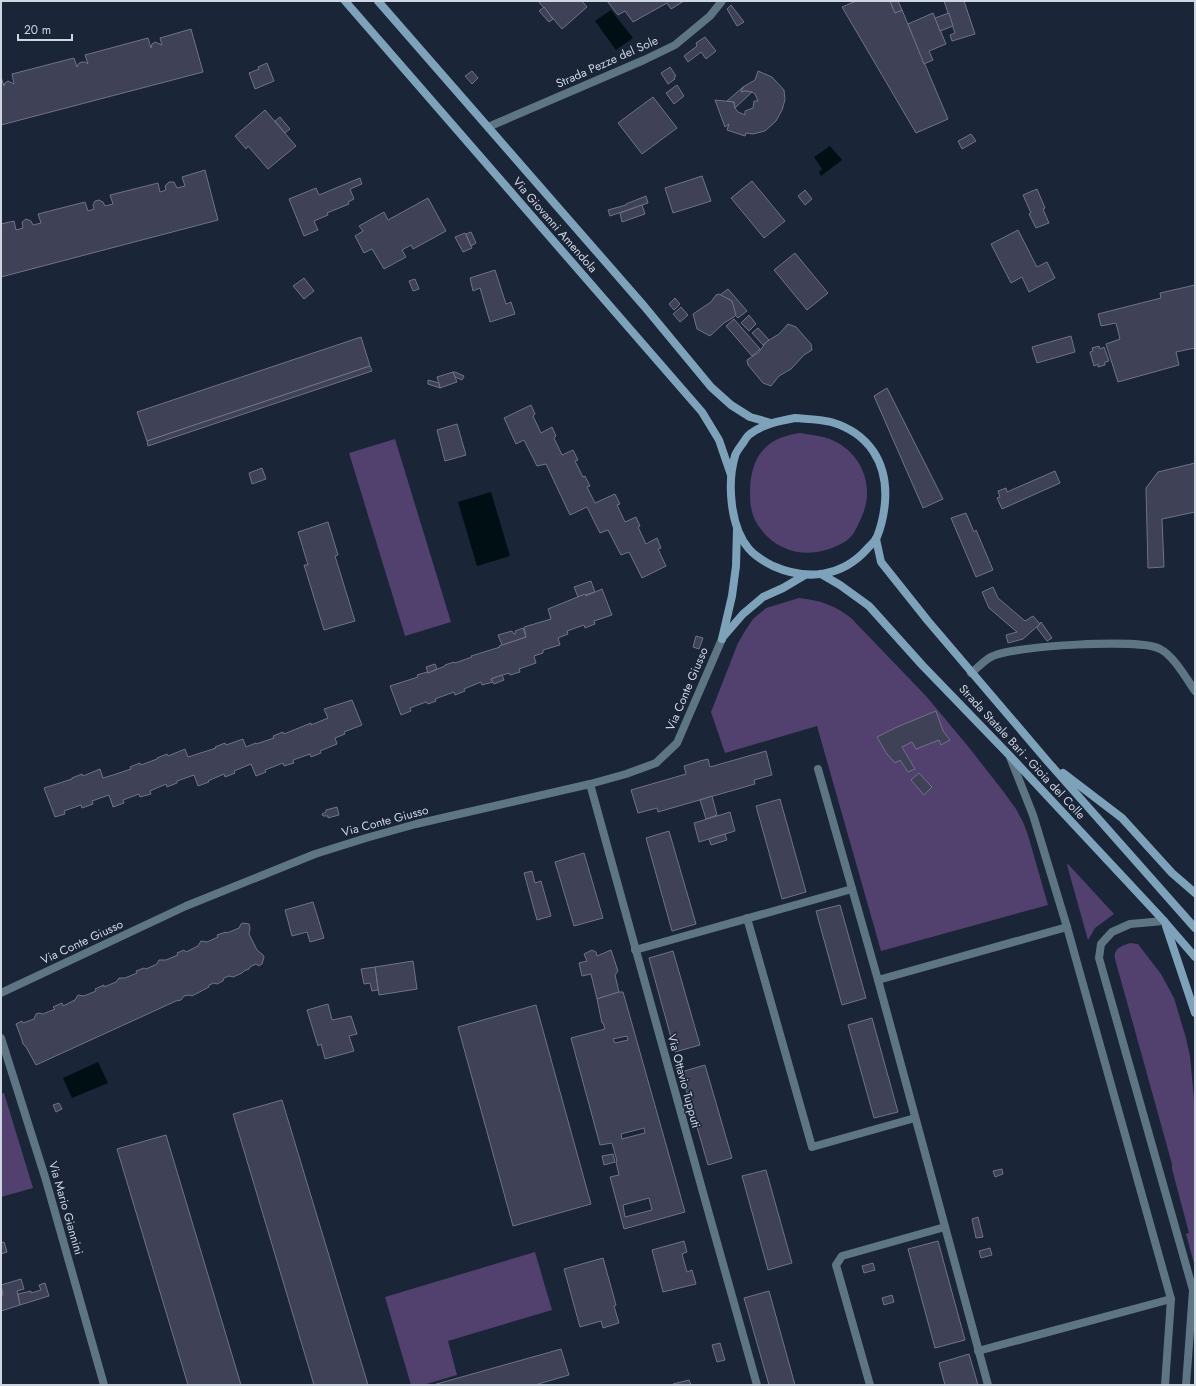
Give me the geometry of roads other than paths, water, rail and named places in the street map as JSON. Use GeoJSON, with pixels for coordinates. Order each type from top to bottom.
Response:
{"type":"FeatureCollection","features":[{"type":"Feature","properties":{"kind":"main road","name":"Via Giovanni Amendola"},"geometry":{"type":"LineString","coordinates":[[345,1],[702,412],[719,440],[731,475]]}},
{"type":"Feature","properties":{"kind":"main road","name":"Via Giovanni Amendola"},"geometry":{"type":"LineString","coordinates":[[378,1],[644,306],[711,387],[731,405],[750,417],[771,423]]}},
{"type":"Feature","properties":{"kind":"main road","name":"Via Giovanni Amendola"},"geometry":{"type":"LineString","coordinates":[[795,418],[831,422],[849,430],[864,440],[876,454],[883,470],[886,487],[882,522],[876,539],[861,555],[842,568],[821,574],[805,575],[785,571],[765,562],[748,549],[737,528],[730,490],[735,455],[749,434],[771,423],[795,418]]}},
{"type":"Feature","properties":{"kind":"main road"},"geometry":{"type":"LineString","coordinates":[[722,639],[732,596],[736,566],[737,528]]}},
{"type":"Feature","properties":{"kind":"main road","name":"Strada Statale Bari - Gioia del Colle"},"geometry":{"type":"LineString","coordinates":[[876,539],[881,562],[971,673],[1195,928]]}},
{"type":"Feature","properties":{"kind":"main road","name":"Strada Statale Bari - Gioia del Colle"},"geometry":{"type":"LineString","coordinates":[[821,574],[840,585],[869,606],[923,666],[1010,756],[1164,921],[1195,957]]}},
{"type":"Feature","properties":{"kind":"main road"},"geometry":{"type":"LineString","coordinates":[[722,639],[743,614],[763,597],[783,588],[805,575]]}},
{"type":"Feature","properties":{"kind":"main road"},"geometry":{"type":"LineString","coordinates":[[1049,762],[1122,818],[1172,873],[1195,893]]}},
{"type":"Feature","properties":{"kind":"main road"},"geometry":{"type":"LineString","coordinates":[[1164,921],[1195,1013]]}},
{"type":"Feature","properties":{"kind":"street","name":"Strada Pezze del Sole"},"geometry":{"type":"LineString","coordinates":[[488,127],[644,60],[675,45],[710,16],[722,1]]}},
{"type":"Feature","properties":{"kind":"street","name":"Via Conte Giusso"},"geometry":{"type":"LineString","coordinates":[[1,993],[186,906],[315,854],[409,826],[590,784],[626,774],[656,763],[677,743],[722,639]]}},
{"type":"Feature","properties":{"kind":"street"},"geometry":{"type":"LineString","coordinates":[[971,673],[993,656],[1028,648],[1100,644],[1138,644],[1160,648],[1174,660],[1195,691]]}},
{"type":"Feature","properties":{"kind":"street"},"geometry":{"type":"LineString","coordinates":[[1010,756],[1033,815],[1171,1299],[1165,1385]]}},
{"type":"Feature","properties":{"kind":"street"},"geometry":{"type":"LineString","coordinates":[[818,769],[878,980],[988,1385]]}},
{"type":"Feature","properties":{"kind":"street","name":"Via Ottavio Tupputi"},"geometry":{"type":"LineString","coordinates":[[590,784],[757,1385]]}},
{"type":"Feature","properties":{"kind":"street"},"geometry":{"type":"LineString","coordinates":[[635,950],[852,889]]}},
{"type":"Feature","properties":{"kind":"street"},"geometry":{"type":"LineString","coordinates":[[747,918],[812,1147],[915,1118]]}},
{"type":"Feature","properties":{"kind":"street"},"geometry":{"type":"LineString","coordinates":[[1164,921],[1130,924],[1112,932],[1101,944],[1099,958],[1193,1290],[1186,1385]]}},
{"type":"Feature","properties":{"kind":"street"},"geometry":{"type":"LineString","coordinates":[[878,980],[1066,927]]}},
{"type":"Feature","properties":{"kind":"street","name":"Via Mario Giannini"},"geometry":{"type":"LineString","coordinates":[[1,1038],[45,1177],[104,1385]]}},
{"type":"Feature","properties":{"kind":"street"},"geometry":{"type":"LineString","coordinates":[[870,1385],[836,1265],[842,1256],[945,1227]]}},
{"type":"Feature","properties":{"kind":"street"},"geometry":{"type":"LineString","coordinates":[[978,1351],[1171,1299]]}}]}
